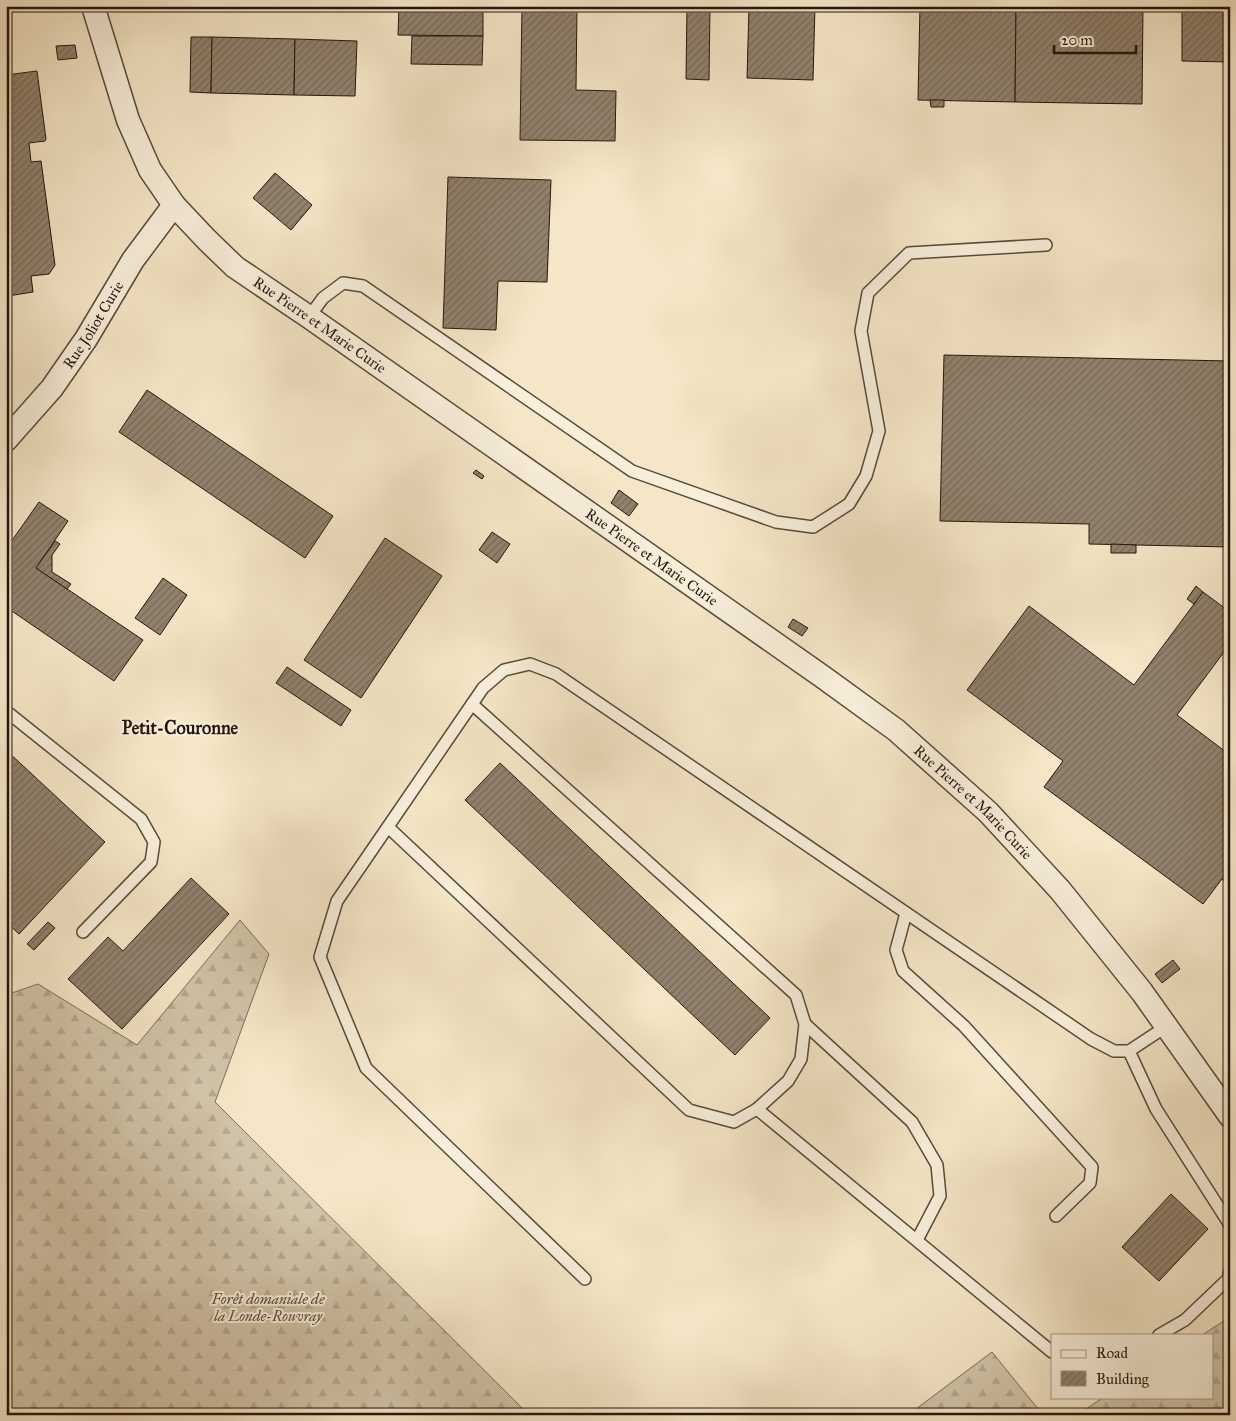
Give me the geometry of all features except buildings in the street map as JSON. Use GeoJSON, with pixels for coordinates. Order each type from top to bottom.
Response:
{"type":"FeatureCollection","features":[{"type":"Feature","properties":{"kind":"street","name":"Rue Pierre et Marie Curie"},"geometry":{"type":"LineString","coordinates":[[93,6],[128,120],[150,170],[174,205],[234,267],[309,317],[815,671],[896,730],[988,812],[1060,890],[1142,992],[1230,1116]]}},
{"type":"Feature","properties":{"kind":"street","name":"Rue Joliot Curie"},"geometry":{"type":"LineString","coordinates":[[6,440],[52,388],[86,339],[134,260],[174,205]]}},
{"type":"Feature","properties":{"kind":"lane"},"geometry":{"type":"LineString","coordinates":[[309,317],[323,298],[343,283],[363,286],[632,471],[776,522],[813,527],[849,504],[866,476],[879,431],[861,331],[868,293],[909,253],[1046,245]]}},
{"type":"Feature","properties":{"kind":"lane"},"geometry":{"type":"LineString","coordinates":[[584,1280],[366,1068],[320,957],[337,901],[483,688],[504,670],[530,664],[556,674],[1091,1039],[1114,1051],[1129,1051],[1167,1026]]}},
{"type":"Feature","properties":{"kind":"lane"},"geometry":{"type":"LineString","coordinates":[[388,827],[689,1110],[734,1122],[757,1109],[788,1081],[801,1059],[805,1024],[796,995],[472,704]]}},
{"type":"Feature","properties":{"kind":"lane"},"geometry":{"type":"LineString","coordinates":[[6,711],[141,819],[154,842],[151,862],[83,932]]}},
{"type":"Feature","properties":{"kind":"lane"},"geometry":{"type":"LineString","coordinates":[[906,913],[896,950],[903,971],[964,1026],[1092,1167],[1090,1183],[1056,1216]]}},
{"type":"Feature","properties":{"kind":"lane"},"geometry":{"type":"LineString","coordinates":[[805,1024],[912,1122],[937,1165],[940,1196],[916,1240]]}},
{"type":"Feature","properties":{"kind":"lane"},"geometry":{"type":"LineString","coordinates":[[1129,1051],[1156,1109],[1230,1225]]}},
{"type":"Feature","properties":{"kind":"lane"},"geometry":{"type":"LineString","coordinates":[[757,1109],[1051,1351]]}},
{"type":"Feature","properties":{"kind":"lane"},"geometry":{"type":"LineString","coordinates":[[1161,1334],[1185,1320],[1228,1279],[1230,1271]]}},
{"type":"Feature","properties":{"kind":"green space","name":"Forêt domaniale de la Londe-Rouvray"},"geometry":{"type":"Polygon","coordinates":[[[240,920],[269,954],[215,1102],[529,1415],[6,1415],[6,995],[38,984],[137,1045],[240,920]]]}},
{"type":"Feature","properties":{"kind":"green space"},"geometry":{"type":"Polygon","coordinates":[[[1230,1317],[1230,1415],[1077,1415],[1102,1398],[1214,1398],[1214,1334],[1204,1334],[1230,1317]]]}},
{"type":"Feature","properties":{"kind":"green space"},"geometry":{"type":"Polygon","coordinates":[[[992,1352],[1043,1415],[908,1415],[992,1352]]]}},
{"type":"Feature","properties":{"kind":"district","name":"Petit-Couronne"},"geometry":{"type":"Point","coordinates":[180,728]}}]}
